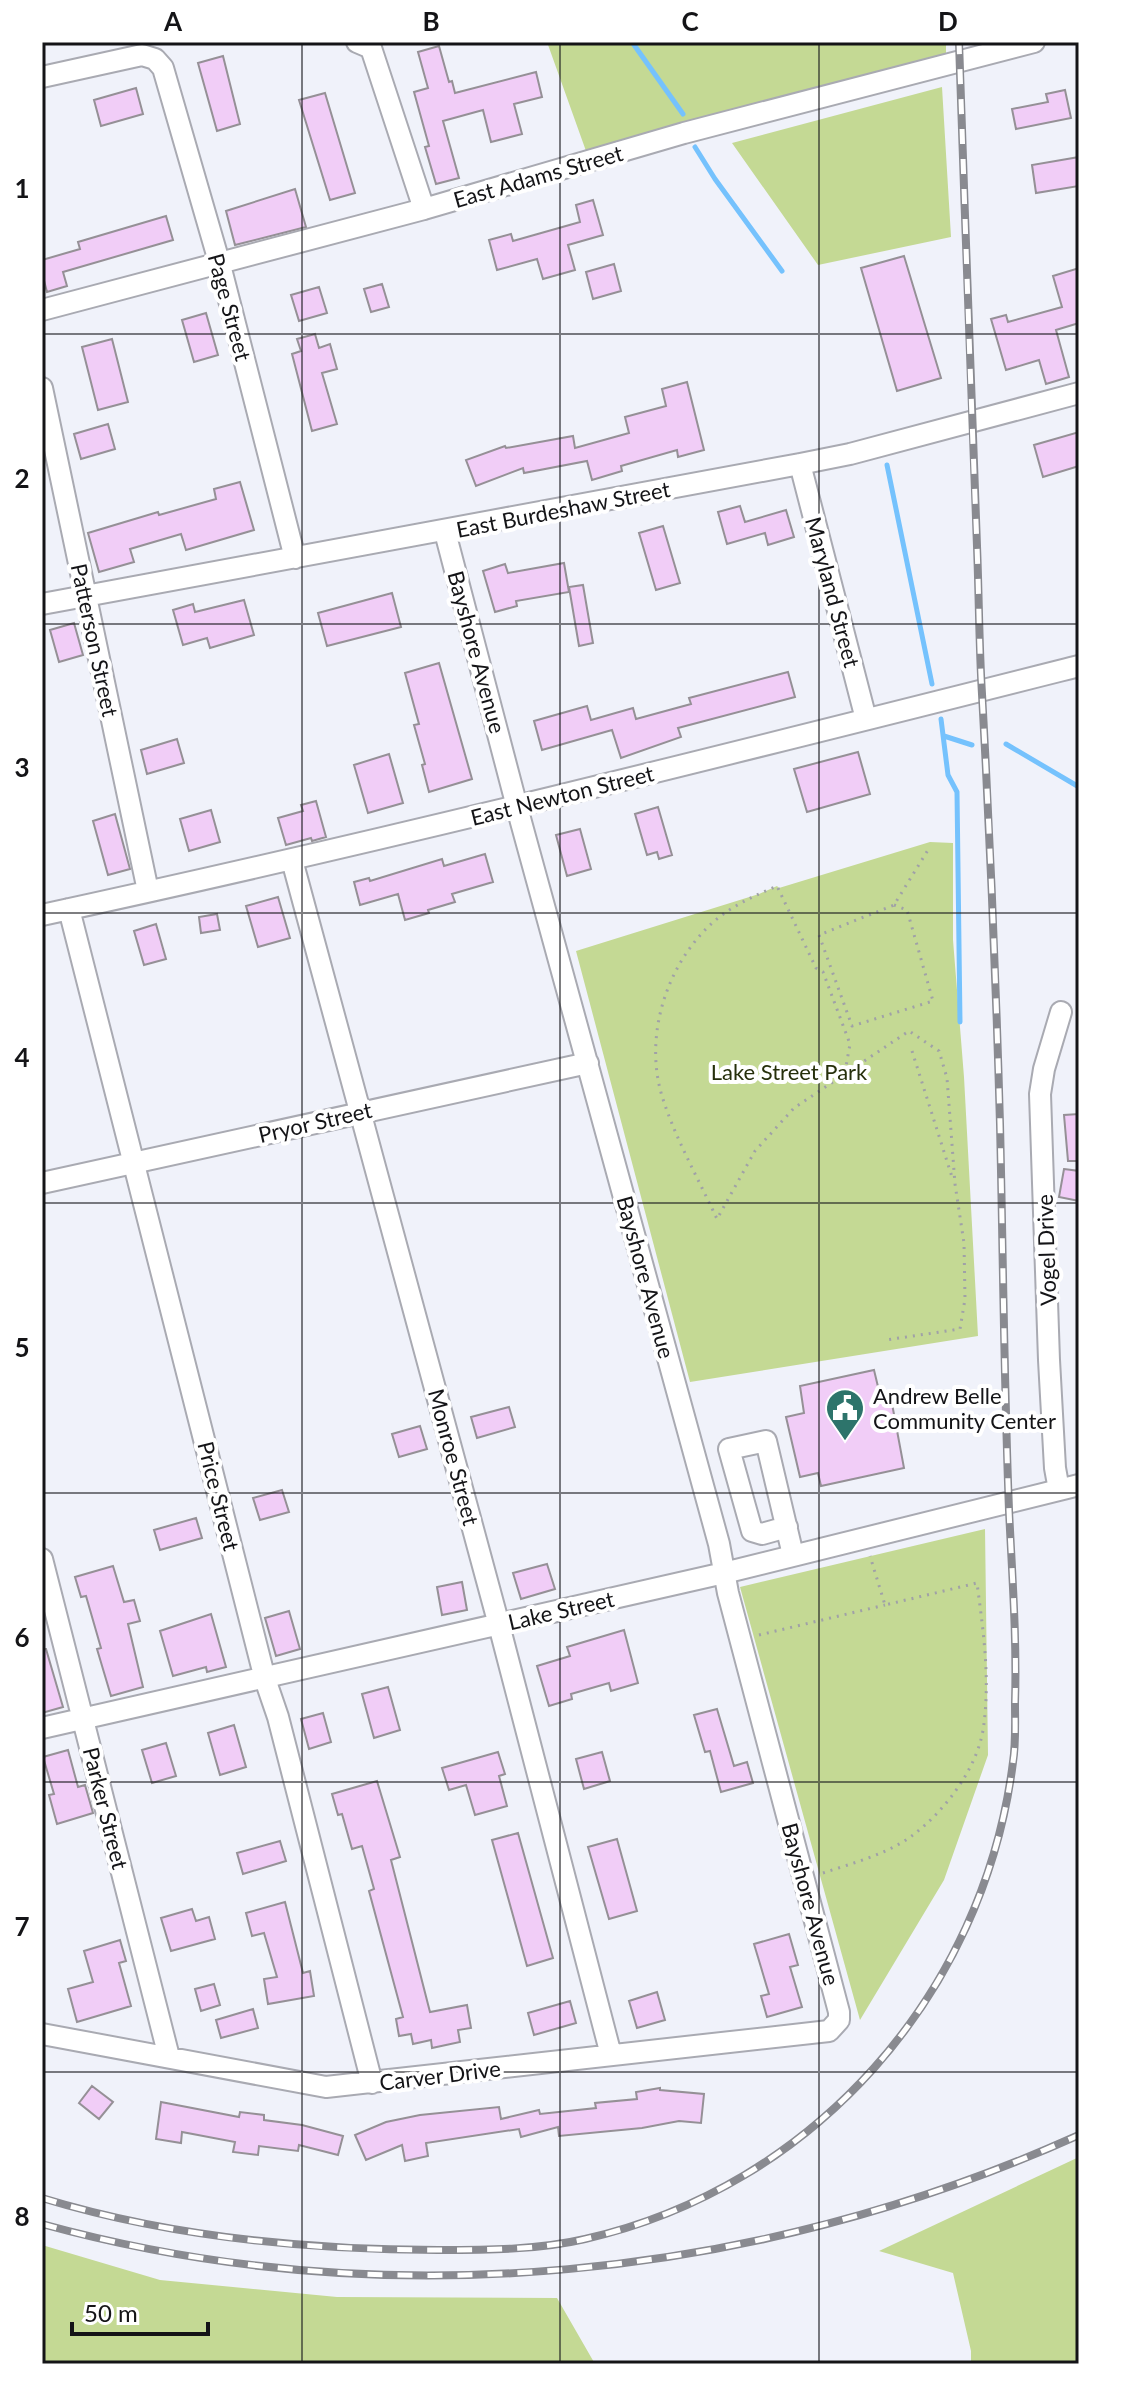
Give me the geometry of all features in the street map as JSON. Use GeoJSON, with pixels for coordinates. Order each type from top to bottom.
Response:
{"type":"FeatureCollection","features":[{"type":"Feature","properties":{"kind":"street"},"geometry":{"type":"LineString","coordinates":[[357,42],[371,48],[424,209]]}},
{"type":"Feature","properties":{"kind":"street","name":"East Adams Street"},"geometry":{"type":"LineString","coordinates":[[42,310],[424,209],[684,133],[1034,42]]}},
{"type":"Feature","properties":{"kind":"street","name":"Page Street"},"geometry":{"type":"LineString","coordinates":[[42,77],[136,56],[155,59],[165,74],[220,265],[295,558]]}},
{"type":"Feature","properties":{"kind":"street","name":"Patterson Street"},"geometry":{"type":"LineString","coordinates":[[42,388],[148,891]]}},
{"type":"Feature","properties":{"kind":"street","name":"East Burdeshaw Street"},"geometry":{"type":"LineString","coordinates":[[42,604],[445,532],[850,454],[1079,393]]}},
{"type":"Feature","properties":{"kind":"street","name":"Maryland Street"},"geometry":{"type":"LineString","coordinates":[[800,464],[866,719]]}},
{"type":"Feature","properties":{"kind":"street","name":"Bayshore Avenue"},"geometry":{"type":"LineString","coordinates":[[445,532],[695,1456],[839,2012],[838,2024]]}},
{"type":"Feature","properties":{"kind":"street","name":"East Newton Street"},"geometry":{"type":"LineString","coordinates":[[42,915],[517,807],[1079,666]]}},
{"type":"Feature","properties":{"kind":"street","name":"Monroe Street"},"geometry":{"type":"LineString","coordinates":[[292,860],[499,1625],[611,2055]]}},
{"type":"Feature","properties":{"kind":"street","name":"Price Street"},"geometry":{"type":"LineString","coordinates":[[69,909],[265,1679],[278,1717],[372,2083]]}},
{"type":"Feature","properties":{"kind":"street","name":"Vogel Drive"},"geometry":{"type":"LineString","coordinates":[[1061,1012],[1040,1094],[1049,1360],[1069,1488]]}},
{"type":"Feature","properties":{"kind":"street","name":"Pryor Street"},"geometry":{"type":"LineString","coordinates":[[42,1183],[588,1063]]}},
{"type":"Feature","properties":{"kind":"street"},"geometry":{"type":"LineString","coordinates":[[695,1456],[766,1441],[793,1555]]}},
{"type":"Feature","properties":{"kind":"street"},"geometry":{"type":"LineString","coordinates":[[729,1449],[752,1531],[762,1534],[787,1527]]}},
{"type":"Feature","properties":{"kind":"street","name":"Lake Street"},"geometry":{"type":"LineString","coordinates":[[42,1728],[724,1573],[1069,1488]]}},
{"type":"Feature","properties":{"kind":"street","name":"Parker Street"},"geometry":{"type":"LineString","coordinates":[[42,1559],[169,2057]]}},
{"type":"Feature","properties":{"kind":"street","name":"Carver Drive"},"geometry":{"type":"LineString","coordinates":[[42,2034],[326,2087],[829,2031],[838,2024]]}},
{"type":"Feature","properties":{"kind":"path"},"geometry":{"type":"LineString","coordinates":[[894,905],[907,910],[933,1001],[852,1026],[819,935],[894,905],[928,850]]}},
{"type":"Feature","properties":{"kind":"path"},"geometry":{"type":"LineString","coordinates":[[845,1072],[850,1044],[823,972],[816,968],[777,886],[743,901],[694,942],[678,966],[662,1007],[656,1034],[656,1067],[672,1124],[717,1219],[755,1151],[794,1108],[909,1031],[939,1051],[947,1078],[955,1184],[964,1243],[965,1299],[960,1329],[886,1340]]}},
{"type":"Feature","properties":{"kind":"path"},"geometry":{"type":"LineString","coordinates":[[912,1051],[955,1184]]}},
{"type":"Feature","properties":{"kind":"path"},"geometry":{"type":"LineString","coordinates":[[870,1556],[885,1605]]}},
{"type":"Feature","properties":{"kind":"path"},"geometry":{"type":"LineString","coordinates":[[755,1636],[977,1583],[986,1647],[984,1726],[972,1761],[944,1808],[912,1836],[864,1860],[819,1875]]}},
{"type":"Feature","properties":{"kind":"green space"},"geometry":{"type":"Polygon","coordinates":[[[547,42],[946,42],[946,57],[586,151],[547,42]]]}},
{"type":"Feature","properties":{"kind":"green space"},"geometry":{"type":"Polygon","coordinates":[[[942,87],[951,237],[818,265],[732,143],[942,87]]]}},
{"type":"Feature","properties":{"kind":"green space","name":"Lake Street Park"},"geometry":{"type":"Polygon","coordinates":[[[930,842],[953,843],[953,940],[978,1336],[690,1382],[576,951],[777,886],[779,888],[930,842]]]}},
{"type":"Feature","properties":{"kind":"green space"},"geometry":{"type":"Polygon","coordinates":[[[985,1529],[988,1755],[944,1880],[860,2020],[740,1587],[985,1529]]]}},
{"type":"Feature","properties":{"kind":"green space"},"geometry":{"type":"Polygon","coordinates":[[[1079,2157],[1079,2364],[971,2364],[971,2351],[953,2273],[879,2251],[1079,2157]]]}},
{"type":"Feature","properties":{"kind":"green space"},"geometry":{"type":"Polygon","coordinates":[[[42,2245],[160,2280],[337,2297],[557,2298],[595,2364],[42,2364],[42,2245]]]}},
{"type":"Feature","properties":{"kind":"building"},"geometry":{"type":"Polygon","coordinates":[[[439,46],[455,93],[536,72],[542,97],[514,104],[522,134],[491,142],[483,110],[443,121],[459,178],[436,184],[414,92],[428,88],[418,52],[439,46]]]}},
{"type":"Feature","properties":{"kind":"building"},"geometry":{"type":"Polygon","coordinates":[[[223,56],[240,124],[217,131],[198,63],[223,56]]]}},
{"type":"Feature","properties":{"kind":"building"},"geometry":{"type":"Polygon","coordinates":[[[136,88],[143,114],[101,126],[94,100],[136,88]]]}},
{"type":"Feature","properties":{"kind":"building"},"geometry":{"type":"Polygon","coordinates":[[[1065,90],[1071,118],[1016,129],[1012,109],[1048,102],[1046,94],[1065,90]]]}},
{"type":"Feature","properties":{"kind":"building"},"geometry":{"type":"Polygon","coordinates":[[[325,93],[355,193],[330,200],[299,100],[325,93]]]}},
{"type":"Feature","properties":{"kind":"building"},"geometry":{"type":"Polygon","coordinates":[[[1079,157],[1079,186],[1036,193],[1032,165],[1079,157]]]}},
{"type":"Feature","properties":{"kind":"building"},"geometry":{"type":"Polygon","coordinates":[[[295,189],[306,227],[235,245],[226,211],[295,189]]]}},
{"type":"Feature","properties":{"kind":"building"},"geometry":{"type":"Polygon","coordinates":[[[593,200],[603,235],[568,245],[575,270],[543,279],[537,259],[497,270],[489,240],[511,234],[513,241],[580,222],[576,205],[593,200]]]}},
{"type":"Feature","properties":{"kind":"building"},"geometry":{"type":"Polygon","coordinates":[[[166,216],[173,240],[63,272],[67,286],[47,292],[42,260],[80,249],[78,242],[166,216]]]}},
{"type":"Feature","properties":{"kind":"building"},"geometry":{"type":"Polygon","coordinates":[[[904,256],[941,378],[897,391],[861,268],[904,256]]]}},
{"type":"Feature","properties":{"kind":"building"},"geometry":{"type":"Polygon","coordinates":[[[614,264],[621,291],[593,299],[586,272],[614,264]]]}},
{"type":"Feature","properties":{"kind":"building"},"geometry":{"type":"Polygon","coordinates":[[[1079,268],[1079,323],[1056,330],[1069,377],[1046,384],[1039,360],[1006,370],[991,319],[1006,315],[1008,322],[1062,307],[1053,276],[1079,268]]]}},
{"type":"Feature","properties":{"kind":"building"},"geometry":{"type":"Polygon","coordinates":[[[382,284],[389,307],[371,312],[364,289],[382,284]]]}},
{"type":"Feature","properties":{"kind":"building"},"geometry":{"type":"Polygon","coordinates":[[[319,287],[327,313],[299,321],[291,295],[319,287]]]}},
{"type":"Feature","properties":{"kind":"building"},"geometry":{"type":"Polygon","coordinates":[[[206,313],[218,355],[194,362],[182,320],[206,313]]]}},
{"type":"Feature","properties":{"kind":"building"},"geometry":{"type":"Polygon","coordinates":[[[315,334],[319,348],[330,344],[337,369],[322,373],[337,424],[312,431],[292,354],[301,351],[297,339],[315,334]]]}},
{"type":"Feature","properties":{"kind":"building"},"geometry":{"type":"Polygon","coordinates":[[[112,339],[128,402],[98,410],[82,347],[112,339]]]}},
{"type":"Feature","properties":{"kind":"building"},"geometry":{"type":"Polygon","coordinates":[[[687,382],[704,450],[678,457],[677,450],[621,466],[622,471],[592,480],[587,461],[524,473],[523,468],[476,486],[466,460],[505,446],[573,436],[575,448],[629,433],[625,417],[666,406],[662,389],[687,382]]]}},
{"type":"Feature","properties":{"kind":"building"},"geometry":{"type":"Polygon","coordinates":[[[108,424],[115,449],[81,459],[74,434],[108,424]]]}},
{"type":"Feature","properties":{"kind":"building"},"geometry":{"type":"Polygon","coordinates":[[[1079,432],[1079,466],[1043,477],[1034,445],[1079,432]]]}},
{"type":"Feature","properties":{"kind":"building"},"geometry":{"type":"Polygon","coordinates":[[[240,482],[254,530],[186,550],[181,534],[130,549],[134,562],[99,572],[88,533],[216,499],[214,489],[240,482]]]}},
{"type":"Feature","properties":{"kind":"building"},"geometry":{"type":"Polygon","coordinates":[[[740,506],[745,522],[786,510],[794,537],[768,545],[765,533],[727,544],[718,512],[740,506]]]}},
{"type":"Feature","properties":{"kind":"building"},"geometry":{"type":"Polygon","coordinates":[[[663,526],[680,583],[656,590],[639,533],[663,526]]]}},
{"type":"Feature","properties":{"kind":"building"},"geometry":{"type":"Polygon","coordinates":[[[564,563],[569,592],[516,601],[517,606],[495,612],[483,571],[505,564],[508,573],[564,563]]]}},
{"type":"Feature","properties":{"kind":"building"},"geometry":{"type":"Polygon","coordinates":[[[583,585],[593,643],[579,646],[569,587],[583,585]]]}},
{"type":"Feature","properties":{"kind":"building"},"geometry":{"type":"Polygon","coordinates":[[[392,593],[401,627],[327,646],[318,613],[392,593]]]}},
{"type":"Feature","properties":{"kind":"building"},"geometry":{"type":"Polygon","coordinates":[[[244,600],[254,635],[210,648],[207,638],[183,645],[173,610],[193,604],[195,612],[244,600]]]}},
{"type":"Feature","properties":{"kind":"building"},"geometry":{"type":"Polygon","coordinates":[[[74,623],[83,655],[59,662],[50,630],[74,623]]]}},
{"type":"Feature","properties":{"kind":"building"},"geometry":{"type":"Polygon","coordinates":[[[439,663],[472,779],[429,792],[414,725],[419,724],[405,673],[439,663]]]}},
{"type":"Feature","properties":{"kind":"building"},"geometry":{"type":"Polygon","coordinates":[[[788,672],[795,697],[678,728],[681,737],[621,758],[612,730],[542,750],[534,721],[587,706],[591,720],[633,708],[636,719],[691,704],[689,698],[788,672]]]}},
{"type":"Feature","properties":{"kind":"building"},"geometry":{"type":"Polygon","coordinates":[[[177,739],[184,763],[147,774],[141,750],[177,739]]]}},
{"type":"Feature","properties":{"kind":"building"},"geometry":{"type":"Polygon","coordinates":[[[858,752],[870,794],[807,812],[794,769],[858,752]]]}},
{"type":"Feature","properties":{"kind":"building"},"geometry":{"type":"Polygon","coordinates":[[[389,754],[403,803],[368,813],[354,765],[389,754]]]}},
{"type":"Feature","properties":{"kind":"building"},"geometry":{"type":"Polygon","coordinates":[[[316,801],[326,837],[286,845],[278,818],[303,811],[301,805],[316,801]]]}},
{"type":"Feature","properties":{"kind":"building"},"geometry":{"type":"Polygon","coordinates":[[[658,807],[672,855],[659,859],[657,852],[647,855],[635,814],[658,807]]]}},
{"type":"Feature","properties":{"kind":"building"},"geometry":{"type":"Polygon","coordinates":[[[211,810],[220,842],[189,851],[180,819],[211,810]]]}},
{"type":"Feature","properties":{"kind":"building"},"geometry":{"type":"Polygon","coordinates":[[[115,814],[130,869],[108,875],[93,821],[115,814]]]}},
{"type":"Feature","properties":{"kind":"building"},"geometry":{"type":"Polygon","coordinates":[[[580,829],[591,869],[567,876],[556,835],[580,829]]]}},
{"type":"Feature","properties":{"kind":"building"},"geometry":{"type":"Polygon","coordinates":[[[485,854],[493,882],[452,894],[455,902],[428,910],[429,913],[405,920],[398,894],[360,905],[354,882],[369,878],[370,881],[442,859],[444,866],[485,854]]]}},
{"type":"Feature","properties":{"kind":"building"},"geometry":{"type":"Polygon","coordinates":[[[278,897],[290,938],[258,947],[246,906],[278,897]]]}},
{"type":"Feature","properties":{"kind":"building"},"geometry":{"type":"Polygon","coordinates":[[[217,914],[220,930],[201,933],[199,917],[217,914]]]}},
{"type":"Feature","properties":{"kind":"building"},"geometry":{"type":"Polygon","coordinates":[[[156,924],[166,959],[144,965],[134,931],[156,924]]]}},
{"type":"Feature","properties":{"kind":"building"},"geometry":{"type":"Polygon","coordinates":[[[1079,1114],[1079,1161],[1068,1161],[1064,1115],[1079,1114]]]}},
{"type":"Feature","properties":{"kind":"building"},"geometry":{"type":"Polygon","coordinates":[[[1064,1169],[1079,1171],[1079,1201],[1059,1197],[1064,1169]]]}},
{"type":"Feature","properties":{"kind":"building","name":"Andrew Belle Community Center"},"geometry":{"type":"Polygon","coordinates":[[[874,1370],[880,1395],[890,1393],[904,1468],[821,1486],[818,1473],[800,1477],[786,1417],[804,1413],[800,1386],[874,1370]]]}},
{"type":"Feature","properties":{"kind":"building"},"geometry":{"type":"Polygon","coordinates":[[[509,1407],[515,1427],[477,1438],[471,1417],[509,1407]]]}},
{"type":"Feature","properties":{"kind":"building"},"geometry":{"type":"Polygon","coordinates":[[[420,1426],[427,1449],[399,1457],[392,1434],[420,1426]]]}},
{"type":"Feature","properties":{"kind":"building"},"geometry":{"type":"Polygon","coordinates":[[[282,1490],[289,1512],[260,1520],[253,1498],[282,1490]]]}},
{"type":"Feature","properties":{"kind":"building"},"geometry":{"type":"Polygon","coordinates":[[[196,1518],[202,1538],[160,1550],[154,1530],[196,1518]]]}},
{"type":"Feature","properties":{"kind":"building"},"geometry":{"type":"Polygon","coordinates":[[[547,1564],[555,1589],[521,1599],[513,1573],[547,1564]]]}},
{"type":"Feature","properties":{"kind":"building"},"geometry":{"type":"Polygon","coordinates":[[[113,1566],[124,1602],[134,1600],[140,1621],[128,1624],[143,1687],[111,1696],[86,1596],[81,1597],[75,1577],[113,1566]]]}},
{"type":"Feature","properties":{"kind":"building"},"geometry":{"type":"Polygon","coordinates":[[[462,1582],[467,1610],[442,1615],[437,1587],[462,1582]]]}},
{"type":"Feature","properties":{"kind":"building"},"geometry":{"type":"Polygon","coordinates":[[[289,1611],[300,1649],[276,1656],[265,1618],[289,1611]]]}},
{"type":"Feature","properties":{"kind":"building"},"geometry":{"type":"Polygon","coordinates":[[[211,1614],[226,1667],[207,1672],[206,1667],[173,1676],[160,1631],[211,1614]]]}},
{"type":"Feature","properties":{"kind":"building"},"geometry":{"type":"Polygon","coordinates":[[[624,1630],[638,1683],[611,1691],[609,1683],[571,1694],[572,1699],[549,1706],[537,1666],[570,1656],[567,1647],[624,1630]]]}},
{"type":"Feature","properties":{"kind":"building"},"geometry":{"type":"Polygon","coordinates":[[[42,1649],[46,1649],[63,1707],[42,1713],[42,1649]]]}},
{"type":"Feature","properties":{"kind":"building"},"geometry":{"type":"Polygon","coordinates":[[[388,1687],[400,1730],[374,1738],[362,1694],[388,1687]]]}},
{"type":"Feature","properties":{"kind":"building"},"geometry":{"type":"Polygon","coordinates":[[[717,1709],[734,1766],[747,1762],[753,1783],[721,1792],[710,1751],[705,1752],[694,1715],[717,1709]]]}},
{"type":"Feature","properties":{"kind":"building"},"geometry":{"type":"Polygon","coordinates":[[[323,1713],[331,1742],[309,1749],[301,1719],[323,1713]]]}},
{"type":"Feature","properties":{"kind":"building"},"geometry":{"type":"Polygon","coordinates":[[[234,1725],[246,1767],[220,1775],[208,1733],[234,1725]]]}},
{"type":"Feature","properties":{"kind":"building"},"geometry":{"type":"Polygon","coordinates":[[[166,1743],[176,1776],[152,1783],[142,1750],[166,1743]]]}},
{"type":"Feature","properties":{"kind":"building"},"geometry":{"type":"Polygon","coordinates":[[[68,1750],[78,1787],[85,1785],[93,1813],[57,1824],[49,1795],[54,1794],[43,1757],[68,1750]]]}},
{"type":"Feature","properties":{"kind":"building"},"geometry":{"type":"Polygon","coordinates":[[[498,1752],[505,1774],[499,1776],[507,1806],[475,1815],[466,1785],[449,1790],[442,1768],[498,1752]]]}},
{"type":"Feature","properties":{"kind":"building"},"geometry":{"type":"Polygon","coordinates":[[[602,1752],[610,1781],[584,1789],[576,1759],[602,1752]]]}},
{"type":"Feature","properties":{"kind":"building"},"geometry":{"type":"Polygon","coordinates":[[[377,1781],[400,1857],[391,1860],[430,2012],[467,2005],[471,2028],[458,2030],[460,2042],[432,2048],[431,2040],[413,2044],[411,2034],[399,2036],[396,2019],[403,2017],[369,1891],[374,1889],[362,1846],[352,1849],[342,1814],[338,1815],[332,1794],[377,1781]]]}},
{"type":"Feature","properties":{"kind":"building"},"geometry":{"type":"Polygon","coordinates":[[[518,1833],[553,1958],[527,1966],[492,1840],[518,1833]]]}},
{"type":"Feature","properties":{"kind":"building"},"geometry":{"type":"Polygon","coordinates":[[[617,1839],[637,1911],[609,1919],[588,1847],[617,1839]]]}},
{"type":"Feature","properties":{"kind":"building"},"geometry":{"type":"Polygon","coordinates":[[[280,1841],[286,1861],[243,1874],[237,1853],[280,1841]]]}},
{"type":"Feature","properties":{"kind":"building"},"geometry":{"type":"Polygon","coordinates":[[[285,1902],[303,1973],[310,1971],[314,1996],[268,2004],[264,1979],[277,1977],[264,1933],[252,1936],[246,1913],[285,1902]]]}},
{"type":"Feature","properties":{"kind":"building"},"geometry":{"type":"Polygon","coordinates":[[[192,1909],[196,1921],[209,1917],[215,1939],[171,1951],[161,1918],[192,1909]]]}},
{"type":"Feature","properties":{"kind":"building"},"geometry":{"type":"Polygon","coordinates":[[[789,1934],[798,1965],[790,1967],[802,2007],[767,2017],[761,1996],[769,1994],[754,1944],[789,1934]]]}},
{"type":"Feature","properties":{"kind":"building"},"geometry":{"type":"Polygon","coordinates":[[[120,1940],[126,1961],[119,1963],[131,2006],[77,2022],[68,1989],[93,1982],[84,1951],[120,1940]]]}},
{"type":"Feature","properties":{"kind":"building"},"geometry":{"type":"Polygon","coordinates":[[[214,1984],[220,2005],[201,2011],[195,1989],[214,1984]]]}},
{"type":"Feature","properties":{"kind":"building"},"geometry":{"type":"Polygon","coordinates":[[[657,1992],[665,2020],[637,2028],[629,2001],[657,1992]]]}},
{"type":"Feature","properties":{"kind":"building"},"geometry":{"type":"Polygon","coordinates":[[[570,2001],[576,2023],[534,2035],[528,2013],[570,2001]]]}},
{"type":"Feature","properties":{"kind":"building"},"geometry":{"type":"Polygon","coordinates":[[[253,2009],[258,2028],[221,2038],[216,2020],[253,2009]]]}},
{"type":"Feature","properties":{"kind":"building"},"geometry":{"type":"Polygon","coordinates":[[[92,2086],[113,2102],[99,2119],[79,2103],[92,2086]]]}},
{"type":"Feature","properties":{"kind":"building"},"geometry":{"type":"Polygon","coordinates":[[[660,2088],[704,2094],[701,2123],[679,2121],[559,2136],[558,2127],[521,2137],[519,2129],[426,2143],[428,2156],[405,2161],[402,2145],[366,2160],[355,2135],[386,2122],[420,2115],[499,2107],[501,2119],[539,2110],[540,2114],[596,2108],[595,2103],[637,2099],[636,2092],[660,2088]]]}},
{"type":"Feature","properties":{"kind":"building"},"geometry":{"type":"Polygon","coordinates":[[[161,2102],[239,2117],[240,2112],[264,2115],[264,2120],[302,2125],[343,2136],[338,2155],[299,2145],[298,2151],[259,2146],[258,2155],[233,2152],[235,2142],[182,2132],[181,2143],[156,2139],[161,2102]]]}},
{"type":"Feature","properties":{"kind":"waterway"},"geometry":{"type":"LineString","coordinates":[[632,42],[683,114]]}},
{"type":"Feature","properties":{"kind":"waterway"},"geometry":{"type":"LineString","coordinates":[[695,147],[782,271]]}},
{"type":"Feature","properties":{"kind":"waterway"},"geometry":{"type":"LineString","coordinates":[[887,465],[932,684]]}},
{"type":"Feature","properties":{"kind":"waterway"},"geometry":{"type":"LineString","coordinates":[[941,719],[948,775],[957,792],[960,1022]]}},
{"type":"Feature","properties":{"kind":"waterway"},"geometry":{"type":"LineString","coordinates":[[944,736],[972,745]]}},
{"type":"Feature","properties":{"kind":"waterway"},"geometry":{"type":"LineString","coordinates":[[1006,744],[1079,787]]}},
{"type":"Feature","properties":{"kind":"railway"},"geometry":{"type":"LineString","coordinates":[[42,2198],[139,2223],[288,2244],[475,2250],[530,2247],[585,2239],[668,2213],[744,2175],[813,2126],[874,2068],[925,2001],[966,1927],[996,1847],[1013,1762],[1015,1630],[1006,1414],[997,1017],[980,657],[959,42]]}},
{"type":"Feature","properties":{"kind":"railway"},"geometry":{"type":"LineString","coordinates":[[42,2224],[172,2253],[303,2270],[436,2275],[568,2269],[699,2252],[829,2223],[956,2184],[1079,2135]]}},
{"type":"Feature","properties":{"kind":"place","name":"Andrew Belle Community Center"},"geometry":{"type":"Point","coordinates":[845,1442]}}]}
